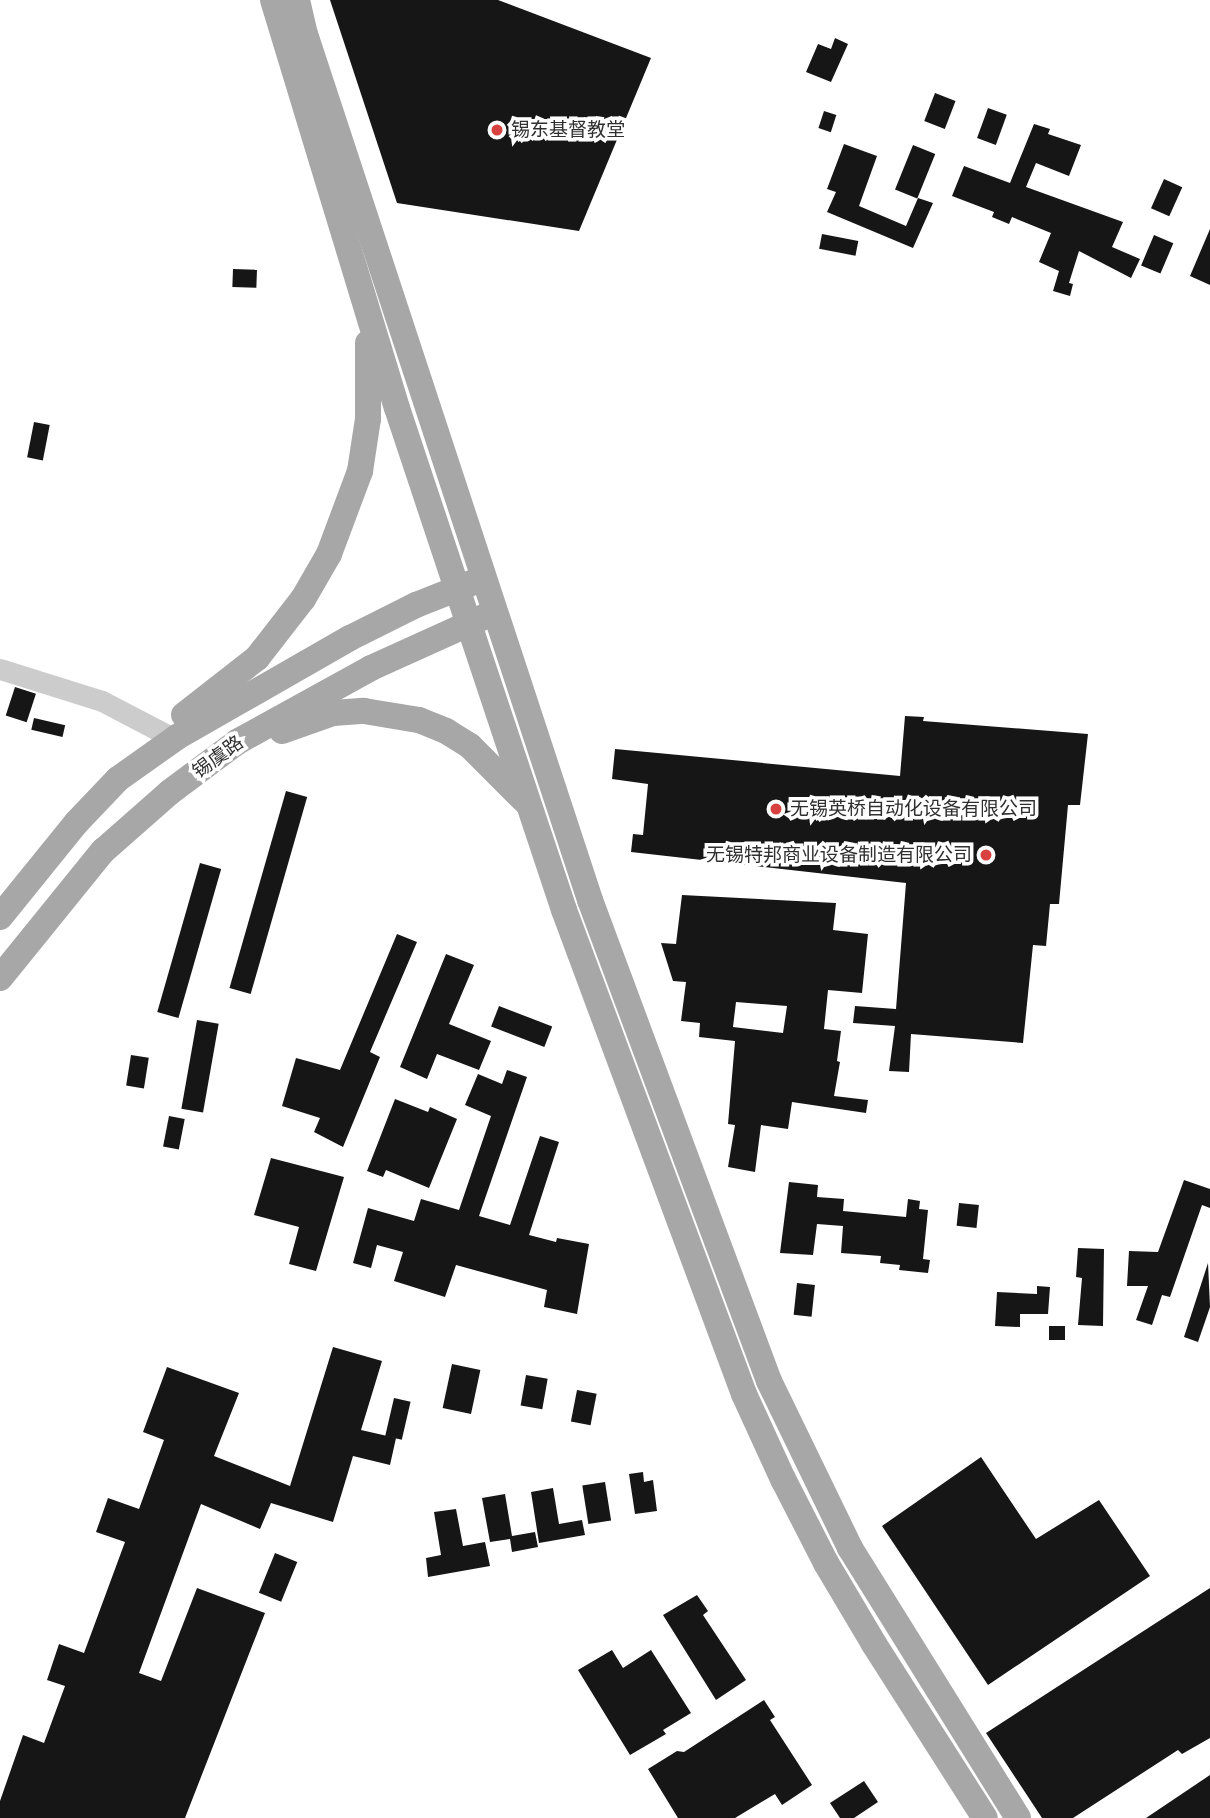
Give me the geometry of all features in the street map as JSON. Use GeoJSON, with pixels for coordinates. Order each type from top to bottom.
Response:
{"type":"FeatureCollection","features":[{"type":"Feature","properties":{"kind":"main road"},"geometry":{"type":"LineString","coordinates":[[273,0],[365,303],[564,910],[755,1418],[826,1563],[985,1818]]}},
{"type":"Feature","properties":{"kind":"main road"},"geometry":{"type":"LineString","coordinates":[[297,0],[305,34],[590,900],[769,1381],[850,1548],[1018,1818]]}},
{"type":"Feature","properties":{"kind":"main road"},"geometry":{"type":"LineString","coordinates":[[118,779],[164,734],[257,658],[303,599],[329,554],[360,471],[368,419],[369,358],[365,303]]}},
{"type":"Feature","properties":{"kind":"main road","name":"锡虞路"},"geometry":{"type":"LineString","coordinates":[[0,917],[77,822],[118,779],[177,737],[361,632],[458,588],[485,579]]}},
{"type":"Feature","properties":{"kind":"main road","name":"锡虞路"},"geometry":{"type":"LineString","coordinates":[[0,978],[103,850],[170,792],[237,742],[306,701],[470,622],[495,614]]}},
{"type":"Feature","properties":{"kind":"main road"},"geometry":{"type":"LineString","coordinates":[[170,792],[209,777],[291,726],[333,713],[364,711],[419,720],[446,730],[470,746],[495,769],[530,808]]}},
{"type":"Feature","properties":{"kind":"street"},"geometry":{"type":"LineString","coordinates":[[0,669],[102,701],[164,734]]}},
{"type":"Feature","properties":{"kind":"building","name":"锡东基督教堂"},"geometry":{"type":"Polygon","coordinates":[[[330,0],[498,0],[651,58],[579,231],[397,203],[330,0]]]}},
{"type":"Feature","properties":{"kind":"building"},"geometry":{"type":"Polygon","coordinates":[[[835,38],[848,44],[831,82],[806,72],[818,44],[831,49],[835,38]]]}},
{"type":"Feature","properties":{"kind":"building"},"geometry":{"type":"Polygon","coordinates":[[[935,93],[956,101],[945,129],[924,121],[935,93]]]}},
{"type":"Feature","properties":{"kind":"building"},"geometry":{"type":"Polygon","coordinates":[[[988,108],[1007,115],[996,145],[977,138],[988,108]]]}},
{"type":"Feature","properties":{"kind":"building"},"geometry":{"type":"Polygon","coordinates":[[[824,111],[836,115],[831,132],[818,128],[824,111]]]}},
{"type":"Feature","properties":{"kind":"building"},"geometry":{"type":"Polygon","coordinates":[[[1034,124],[1050,129],[1048,134],[1081,145],[1069,176],[1036,163],[1026,187],[1123,222],[1112,247],[1140,259],[1131,278],[1079,251],[1069,283],[1073,284],[1070,296],[1053,291],[1059,271],[1039,262],[1051,233],[1012,217],[1009,224],[992,217],[994,212],[952,196],[964,166],[1010,183],[1034,124]]]}},
{"type":"Feature","properties":{"kind":"building"},"geometry":{"type":"Polygon","coordinates":[[[844,144],[877,156],[859,206],[906,226],[918,198],[933,203],[913,248],[827,212],[836,192],[827,189],[844,144]]]}},
{"type":"Feature","properties":{"kind":"building"},"geometry":{"type":"Polygon","coordinates":[[[913,145],[935,154],[917,198],[895,190],[913,145]]]}},
{"type":"Feature","properties":{"kind":"building"},"geometry":{"type":"Polygon","coordinates":[[[1164,179],[1182,187],[1169,216],[1151,208],[1164,179]]]}},
{"type":"Feature","properties":{"kind":"building"},"geometry":{"type":"Polygon","coordinates":[[[1210,229],[1210,285],[1190,276],[1210,229]]]}},
{"type":"Feature","properties":{"kind":"building"},"geometry":{"type":"Polygon","coordinates":[[[822,234],[858,241],[855,256],[819,249],[822,234]]]}},
{"type":"Feature","properties":{"kind":"building"},"geometry":{"type":"Polygon","coordinates":[[[1154,235],[1173,243],[1160,274],[1141,265],[1154,235]]]}},
{"type":"Feature","properties":{"kind":"building"},"geometry":{"type":"Polygon","coordinates":[[[233,269],[257,270],[256,288],[232,287],[233,269]]]}},
{"type":"Feature","properties":{"kind":"building"},"geometry":{"type":"Polygon","coordinates":[[[34,422],[50,425],[43,460],[27,457],[34,422]]]}},
{"type":"Feature","properties":{"kind":"building"},"geometry":{"type":"Polygon","coordinates":[[[15,687],[36,694],[27,722],[6,716],[15,687]]]}},
{"type":"Feature","properties":{"kind":"building","name":"无锡特邦商业设备制造有限公司"},"geometry":{"type":"Polygon","coordinates":[[[905,716],[924,717],[923,721],[1088,734],[1080,805],[1068,805],[1059,904],[1050,904],[1046,946],[1033,945],[1023,1043],[911,1034],[909,1072],[889,1071],[895,1026],[853,1023],[855,1006],[896,1009],[906,883],[631,852],[633,834],[643,835],[648,784],[612,779],[615,749],[900,776],[905,716]]]}},
{"type":"Feature","properties":{"kind":"building"},"geometry":{"type":"Polygon","coordinates":[[[34,718],[65,725],[62,737],[31,730],[34,718]]]}},
{"type":"Feature","properties":{"kind":"building"},"geometry":{"type":"Polygon","coordinates":[[[286,791],[307,797],[251,994],[229,988],[286,791]]]}},
{"type":"Feature","properties":{"kind":"building"},"geometry":{"type":"Polygon","coordinates":[[[200,863],[221,869],[178,1018],[157,1012],[200,863]]]}},
{"type":"Feature","properties":{"kind":"building"},"geometry":{"type":"Polygon","coordinates":[[[682,895],[836,903],[833,930],[868,934],[862,993],[828,990],[824,1029],[841,1031],[837,1061],[840,1062],[834,1096],[868,1100],[866,1113],[792,1102],[788,1129],[761,1125],[755,1172],[728,1167],[735,1125],[728,1124],[735,1041],[699,1037],[700,1023],[681,1021],[686,982],[673,981],[661,943],[676,944],[682,895]],[[736,1002],[733,1027],[783,1033],[787,1006],[736,1002]]]}},
{"type":"Feature","properties":{"kind":"building"},"geometry":{"type":"Polygon","coordinates":[[[397,934],[417,942],[370,1052],[380,1057],[343,1147],[314,1132],[320,1118],[282,1106],[296,1058],[340,1070],[397,934]]]}},
{"type":"Feature","properties":{"kind":"building"},"geometry":{"type":"Polygon","coordinates":[[[446,954],[474,965],[449,1024],[491,1041],[479,1070],[437,1054],[427,1079],[400,1067],[446,954]]]}},
{"type":"Feature","properties":{"kind":"building"},"geometry":{"type":"Polygon","coordinates":[[[499,1006],[552,1026],[544,1047],[491,1027],[499,1006]]]}},
{"type":"Feature","properties":{"kind":"building"},"geometry":{"type":"Polygon","coordinates":[[[197,1020],[219,1024],[203,1112],[181,1109],[197,1020]]]}},
{"type":"Feature","properties":{"kind":"building"},"geometry":{"type":"Polygon","coordinates":[[[131,1055],[149,1058],[144,1088],[126,1086],[131,1055]]]}},
{"type":"Feature","properties":{"kind":"building"},"geometry":{"type":"Polygon","coordinates":[[[507,1070],[527,1077],[479,1216],[510,1225],[540,1136],[559,1142],[529,1235],[556,1242],[557,1238],[589,1244],[577,1314],[544,1307],[547,1290],[456,1265],[445,1297],[394,1281],[403,1252],[377,1245],[371,1268],[353,1263],[368,1208],[414,1221],[421,1199],[459,1210],[491,1116],[465,1105],[478,1074],[502,1084],[507,1070]]]}},
{"type":"Feature","properties":{"kind":"building"},"geometry":{"type":"Polygon","coordinates":[[[395,1099],[428,1112],[430,1107],[457,1119],[429,1188],[386,1170],[383,1177],[367,1171],[395,1099]]]}},
{"type":"Feature","properties":{"kind":"building"},"geometry":{"type":"Polygon","coordinates":[[[169,1116],[185,1119],[179,1149],[163,1146],[169,1116]]]}},
{"type":"Feature","properties":{"kind":"building"},"geometry":{"type":"Polygon","coordinates":[[[271,1158],[344,1177],[316,1271],[289,1264],[299,1227],[254,1215],[271,1158]]]}},
{"type":"Feature","properties":{"kind":"building"},"geometry":{"type":"Polygon","coordinates":[[[1184,1180],[1210,1189],[1210,1208],[1202,1205],[1170,1297],[1162,1295],[1152,1325],[1136,1320],[1148,1286],[1127,1286],[1129,1251],[1158,1252],[1184,1180]]]}},
{"type":"Feature","properties":{"kind":"building"},"geometry":{"type":"Polygon","coordinates":[[[789,1182],[818,1185],[817,1197],[844,1199],[843,1211],[906,1217],[908,1199],[920,1201],[919,1209],[928,1210],[923,1259],[930,1260],[928,1273],[899,1270],[900,1265],[880,1263],[881,1256],[841,1253],[843,1226],[817,1224],[813,1255],[780,1253],[789,1182]]]}},
{"type":"Feature","properties":{"kind":"building"},"geometry":{"type":"Polygon","coordinates":[[[959,1203],[979,1205],[976,1228],[957,1226],[959,1203]]]}},
{"type":"Feature","properties":{"kind":"building"},"geometry":{"type":"Polygon","coordinates":[[[1078,1248],[1104,1249],[1103,1326],[1078,1325],[1082,1278],[1076,1277],[1078,1248]]]}},
{"type":"Feature","properties":{"kind":"building"},"geometry":{"type":"Polygon","coordinates":[[[1208,1263],[1210,1307],[1198,1342],[1184,1337],[1208,1263]]]}},
{"type":"Feature","properties":{"kind":"building"},"geometry":{"type":"Polygon","coordinates":[[[797,1283],[815,1285],[812,1317],[794,1315],[797,1283]]]}},
{"type":"Feature","properties":{"kind":"building"},"geometry":{"type":"Polygon","coordinates":[[[1037,1286],[1050,1287],[1048,1314],[1020,1314],[1020,1327],[995,1326],[997,1292],[1037,1294],[1037,1286]]]}},
{"type":"Feature","properties":{"kind":"building"},"geometry":{"type":"Polygon","coordinates":[[[1049,1326],[1065,1326],[1065,1340],[1049,1340],[1049,1326]]]}},
{"type":"Feature","properties":{"kind":"building"},"geometry":{"type":"Polygon","coordinates":[[[333,1347],[382,1361],[361,1430],[396,1438],[390,1465],[353,1456],[333,1522],[271,1503],[260,1529],[201,1504],[139,1673],[161,1681],[197,1588],[265,1613],[185,1818],[0,1818],[0,1801],[23,1735],[44,1743],[65,1686],[47,1680],[59,1644],[84,1653],[125,1542],[96,1532],[108,1498],[139,1509],[164,1440],[143,1432],[167,1367],[239,1393],[214,1456],[290,1486],[333,1347]]]}},
{"type":"Feature","properties":{"kind":"building"},"geometry":{"type":"Polygon","coordinates":[[[452,1364],[480,1370],[471,1414],[443,1408],[452,1364]]]}},
{"type":"Feature","properties":{"kind":"building"},"geometry":{"type":"Polygon","coordinates":[[[526,1375],[548,1379],[542,1409],[521,1406],[526,1375]]]}},
{"type":"Feature","properties":{"kind":"building"},"geometry":{"type":"Polygon","coordinates":[[[577,1390],[597,1394],[591,1425],[571,1421],[577,1390]]]}},
{"type":"Feature","properties":{"kind":"building"},"geometry":{"type":"Polygon","coordinates":[[[394,1398],[411,1402],[402,1440],[385,1436],[394,1398]]]}},
{"type":"Feature","properties":{"kind":"building"},"geometry":{"type":"Polygon","coordinates":[[[981,1457],[1036,1539],[1099,1500],[1150,1576],[988,1685],[882,1526],[981,1457]]]}},
{"type":"Feature","properties":{"kind":"building"},"geometry":{"type":"Polygon","coordinates":[[[643,1472],[644,1482],[653,1480],[657,1511],[635,1514],[629,1474],[643,1472]]]}},
{"type":"Feature","properties":{"kind":"building"},"geometry":{"type":"Polygon","coordinates":[[[605,1482],[611,1521],[588,1524],[582,1486],[605,1482]]]}},
{"type":"Feature","properties":{"kind":"building"},"geometry":{"type":"Polygon","coordinates":[[[553,1488],[559,1524],[582,1520],[585,1535],[539,1543],[531,1492],[553,1488]]]}},
{"type":"Feature","properties":{"kind":"building"},"geometry":{"type":"Polygon","coordinates":[[[505,1494],[512,1536],[535,1532],[538,1547],[512,1552],[510,1539],[490,1542],[482,1498],[505,1494]]]}},
{"type":"Feature","properties":{"kind":"building"},"geometry":{"type":"Polygon","coordinates":[[[456,1509],[463,1546],[485,1542],[490,1566],[428,1577],[426,1558],[441,1555],[434,1512],[456,1509]]]}},
{"type":"Feature","properties":{"kind":"building"},"geometry":{"type":"Polygon","coordinates":[[[275,1553],[297,1562],[281,1602],[259,1593],[275,1553]]]}},
{"type":"Feature","properties":{"kind":"building"},"geometry":{"type":"Polygon","coordinates":[[[1210,1588],[1210,1738],[1182,1754],[1178,1750],[1073,1818],[1042,1818],[986,1733],[1210,1588]]]}},
{"type":"Feature","properties":{"kind":"building"},"geometry":{"type":"Polygon","coordinates":[[[697,1595],[708,1611],[703,1615],[746,1680],[716,1700],[663,1615],[697,1595]]]}},
{"type":"Feature","properties":{"kind":"building"},"geometry":{"type":"Polygon","coordinates":[[[612,1650],[623,1668],[651,1650],[691,1713],[663,1730],[666,1734],[630,1755],[578,1670],[612,1650]]]}},
{"type":"Feature","properties":{"kind":"building"},"geometry":{"type":"Polygon","coordinates":[[[764,1700],[775,1717],[770,1720],[812,1785],[782,1805],[775,1794],[735,1818],[678,1818],[648,1769],[677,1751],[684,1752],[764,1700]]]}},
{"type":"Feature","properties":{"kind":"building"},"geometry":{"type":"Polygon","coordinates":[[[1210,1775],[1210,1818],[1146,1818],[1210,1775]]]}},
{"type":"Feature","properties":{"kind":"building"},"geometry":{"type":"Polygon","coordinates":[[[864,1781],[878,1802],[854,1818],[840,1818],[830,1803],[864,1781]]]}},
{"type":"Feature","properties":{"kind":"place","name":"锡东基督教堂"},"geometry":{"type":"Point","coordinates":[497,130]}},
{"type":"Feature","properties":{"kind":"place","name":"无锡英桥自动化设备有限公司"},"geometry":{"type":"Point","coordinates":[776,809]}},
{"type":"Feature","properties":{"kind":"place","name":"无锡特邦商业设备制造有限公司"},"geometry":{"type":"Point","coordinates":[986,855]}}]}
